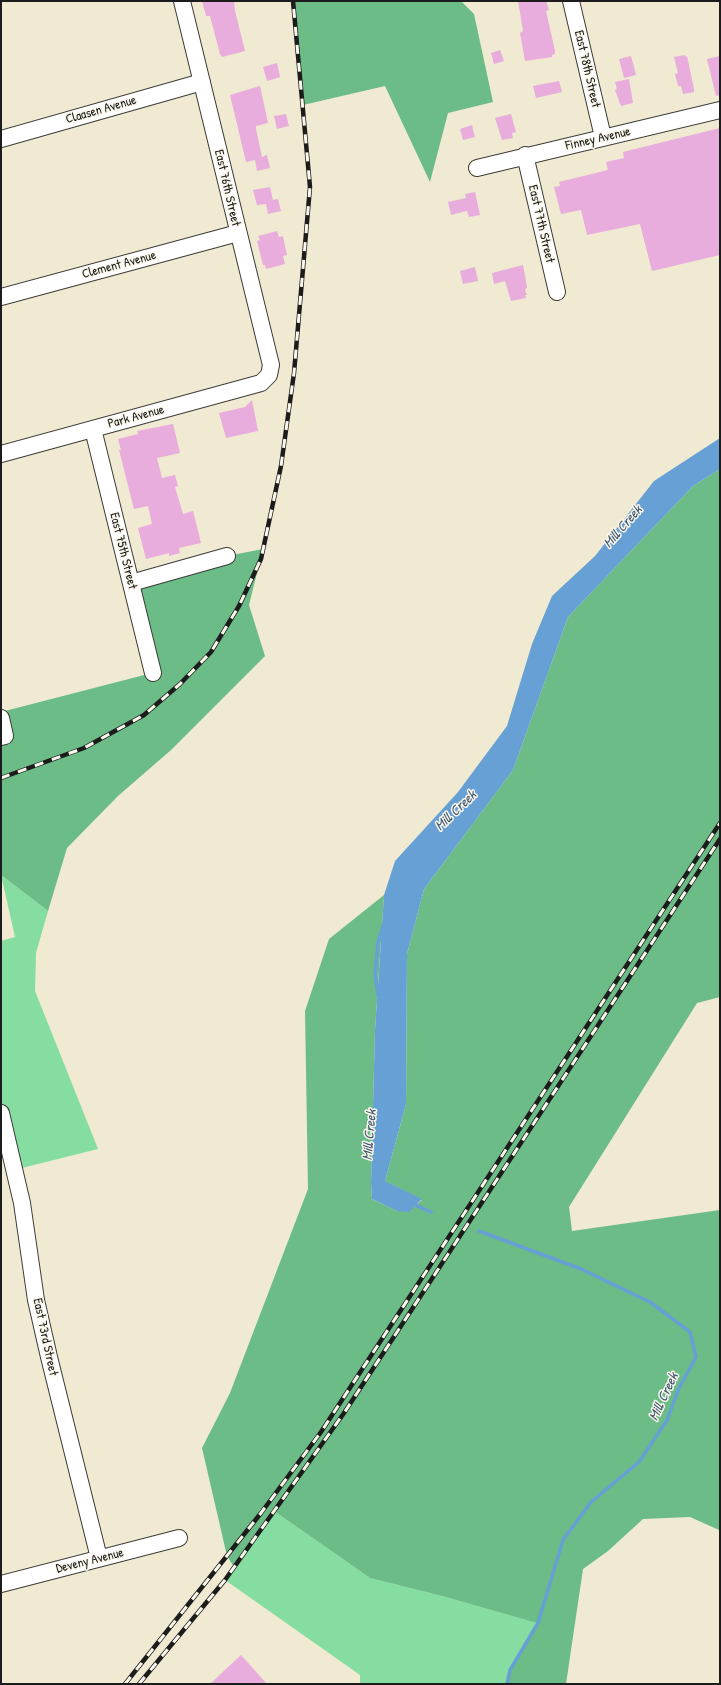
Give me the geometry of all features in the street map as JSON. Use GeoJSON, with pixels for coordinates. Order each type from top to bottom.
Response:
{"type":"FeatureCollection","features":[{"type":"Feature","properties":{"kind":"street","name":"East 76th Street"},"geometry":{"type":"LineString","coordinates":[[182,1],[271,365],[269,375]]}},
{"type":"Feature","properties":{"kind":"street","name":"East 78th Street"},"geometry":{"type":"LineString","coordinates":[[571,1],[603,137]]}},
{"type":"Feature","properties":{"kind":"street","name":"Claasen Avenue"},"geometry":{"type":"LineString","coordinates":[[1,139],[202,82]]}},
{"type":"Feature","properties":{"kind":"street","name":"Finney Avenue"},"geometry":{"type":"LineString","coordinates":[[477,168],[525,155],[720,110]]}},
{"type":"Feature","properties":{"kind":"street","name":"East 77th Street"},"geometry":{"type":"LineString","coordinates":[[525,155],[557,292]]}},
{"type":"Feature","properties":{"kind":"street","name":"Clement Avenue"},"geometry":{"type":"LineString","coordinates":[[1,297],[238,233]]}},
{"type":"Feature","properties":{"kind":"street","name":"Park Avenue"},"geometry":{"type":"LineString","coordinates":[[1,454],[261,383],[269,375]]}},
{"type":"Feature","properties":{"kind":"street","name":"East 75th Street"},"geometry":{"type":"LineString","coordinates":[[93,429],[153,673]]}},
{"type":"Feature","properties":{"kind":"street"},"geometry":{"type":"LineString","coordinates":[[131,583],[227,556]]}},
{"type":"Feature","properties":{"kind":"street"},"geometry":{"type":"LineString","coordinates":[[1,718],[3,736]]}},
{"type":"Feature","properties":{"kind":"street","name":"East 73rd Street"},"geometry":{"type":"LineString","coordinates":[[1,1113],[22,1203],[36,1300],[47,1350],[99,1558]]}},
{"type":"Feature","properties":{"kind":"street","name":"Deveny Avenue"},"geometry":{"type":"LineString","coordinates":[[1,1584],[179,1538]]}},
{"type":"Feature","properties":{"kind":"green space"},"geometry":{"type":"Polygon","coordinates":[[[293,1],[461,1],[474,14],[493,102],[448,113],[430,182],[385,86],[303,105],[293,1]]]}},
{"type":"Feature","properties":{"kind":"green space"},"geometry":{"type":"Polygon","coordinates":[[[720,469],[720,997],[697,1003],[569,1207],[572,1231],[720,1210],[720,1526],[719,1530],[690,1517],[643,1519],[608,1551],[583,1569],[566,1684],[507,1684],[510,1670],[537,1623],[442,1596],[370,1578],[274,1511],[234,1567],[227,1556],[202,1448],[230,1393],[308,1189],[305,1011],[329,939],[384,895],[375,1030],[371,1183],[372,1199],[397,1211],[416,1205],[422,1200],[385,1181],[406,1104],[407,954],[424,889],[513,770],[568,617],[693,486],[720,469]]]}},
{"type":"Feature","properties":{"kind":"green space"},"geometry":{"type":"Polygon","coordinates":[[[263,549],[249,605],[265,656],[171,750],[118,796],[67,848],[48,911],[1,875],[1,712],[152,673],[131,583],[227,556],[263,549]]]}},
{"type":"Feature","properties":{"kind":"green space"},"geometry":{"type":"Polygon","coordinates":[[[1,875],[48,911],[36,953],[35,991],[98,1149],[14,1170],[1,1113],[1,941],[15,937],[1,875]]]}},
{"type":"Feature","properties":{"kind":"green space"},"geometry":{"type":"Polygon","coordinates":[[[274,1511],[370,1578],[442,1596],[538,1623],[510,1670],[507,1684],[360,1684],[360,1675],[225,1580],[274,1511]]]}},
{"type":"Feature","properties":{"kind":"water"},"geometry":{"type":"Polygon","coordinates":[[[720,438],[720,469],[693,486],[568,617],[513,770],[424,889],[407,954],[406,1104],[385,1181],[422,1199],[409,1212],[397,1211],[372,1199],[371,1183],[375,1030],[384,895],[395,861],[458,792],[507,726],[532,644],[552,596],[595,556],[654,481],[720,438]]]}},
{"type":"Feature","properties":{"kind":"building"},"geometry":{"type":"Polygon","coordinates":[[[202,1],[234,1],[245,51],[222,57],[210,16],[206,16],[202,1]]]}},
{"type":"Feature","properties":{"kind":"building"},"geometry":{"type":"Polygon","coordinates":[[[518,1],[546,1],[549,10],[546,11],[555,51],[555,54],[552,55],[552,57],[525,61],[520,33],[523,31],[518,1]]]}},
{"type":"Feature","properties":{"kind":"building"},"geometry":{"type":"Polygon","coordinates":[[[500,50],[504,61],[494,64],[491,53],[500,50]]]}},
{"type":"Feature","properties":{"kind":"building"},"geometry":{"type":"Polygon","coordinates":[[[685,55],[685,57],[687,56],[694,92],[683,94],[681,86],[678,86],[675,74],[678,73],[674,57],[685,55]]]}},
{"type":"Feature","properties":{"kind":"building"},"geometry":{"type":"Polygon","coordinates":[[[631,56],[636,75],[624,78],[619,59],[631,56]]]}},
{"type":"Feature","properties":{"kind":"building"},"geometry":{"type":"Polygon","coordinates":[[[720,56],[720,95],[716,96],[707,59],[720,56]]]}},
{"type":"Feature","properties":{"kind":"building"},"geometry":{"type":"Polygon","coordinates":[[[277,63],[280,77],[267,81],[263,67],[277,63]]]}},
{"type":"Feature","properties":{"kind":"building"},"geometry":{"type":"Polygon","coordinates":[[[629,79],[633,103],[621,106],[615,90],[617,89],[615,82],[629,79]]]}},
{"type":"Feature","properties":{"kind":"building"},"geometry":{"type":"Polygon","coordinates":[[[559,81],[562,92],[536,98],[533,86],[559,81]]]}},
{"type":"Feature","properties":{"kind":"building"},"geometry":{"type":"Polygon","coordinates":[[[260,86],[268,123],[256,126],[256,129],[262,157],[267,155],[270,168],[257,171],[255,160],[246,162],[230,95],[260,86]]]}},
{"type":"Feature","properties":{"kind":"building"},"geometry":{"type":"Polygon","coordinates":[[[286,114],[289,126],[277,129],[274,116],[286,114]]]}},
{"type":"Feature","properties":{"kind":"building"},"geometry":{"type":"Polygon","coordinates":[[[511,114],[516,132],[512,133],[513,138],[502,140],[495,118],[511,114]]]}},
{"type":"Feature","properties":{"kind":"building"},"geometry":{"type":"Polygon","coordinates":[[[472,125],[475,137],[463,140],[460,129],[472,125]]]}},
{"type":"Feature","properties":{"kind":"building"},"geometry":{"type":"Polygon","coordinates":[[[720,128],[720,255],[652,271],[640,224],[587,235],[581,210],[561,214],[554,187],[560,186],[559,182],[608,170],[606,162],[624,158],[623,152],[720,128]]]}},
{"type":"Feature","properties":{"kind":"building"},"geometry":{"type":"Polygon","coordinates":[[[270,187],[273,200],[278,199],[281,211],[268,214],[266,204],[257,205],[253,190],[270,187]]]}},
{"type":"Feature","properties":{"kind":"building"},"geometry":{"type":"Polygon","coordinates":[[[475,192],[480,215],[469,217],[467,211],[451,215],[448,202],[466,198],[465,194],[475,192]]]}},
{"type":"Feature","properties":{"kind":"building"},"geometry":{"type":"Polygon","coordinates":[[[277,231],[279,237],[283,236],[287,255],[283,256],[285,264],[266,269],[265,265],[263,265],[257,241],[260,240],[258,236],[277,231]]]}},
{"type":"Feature","properties":{"kind":"building"},"geometry":{"type":"Polygon","coordinates":[[[523,265],[527,287],[525,290],[527,295],[525,295],[526,298],[511,301],[505,281],[494,284],[492,273],[523,265]]]}},
{"type":"Feature","properties":{"kind":"building"},"geometry":{"type":"Polygon","coordinates":[[[475,267],[478,281],[463,284],[460,271],[475,267]]]}},
{"type":"Feature","properties":{"kind":"building"},"geometry":{"type":"Polygon","coordinates":[[[252,400],[258,431],[226,438],[219,413],[245,407],[252,400]]]}},
{"type":"Feature","properties":{"kind":"building"},"geometry":{"type":"Polygon","coordinates":[[[173,424],[180,453],[157,458],[162,478],[175,475],[178,486],[175,487],[183,514],[193,511],[201,543],[179,548],[180,553],[169,556],[169,553],[146,559],[138,528],[152,524],[148,506],[134,509],[119,450],[121,450],[118,439],[138,434],[137,431],[173,424]]]}},
{"type":"Feature","properties":{"kind":"building"},"geometry":{"type":"Polygon","coordinates":[[[241,1655],[267,1684],[210,1684],[241,1655]]]}},
{"type":"Feature","properties":{"kind":"waterway","name":"Mill Creek"},"geometry":{"type":"LineString","coordinates":[[378,995],[375,974],[378,943],[383,926]]}},
{"type":"Feature","properties":{"kind":"waterway","name":"Mill Creek"},"geometry":{"type":"LineString","coordinates":[[413,1204],[431,1212]]}},
{"type":"Feature","properties":{"kind":"waterway","name":"Mill Creek"},"geometry":{"type":"LineString","coordinates":[[479,1231],[581,1269],[650,1302],[690,1332],[696,1357],[679,1388],[667,1420],[639,1462],[591,1502],[563,1540],[538,1623],[510,1670],[507,1684]]}},
{"type":"Feature","properties":{"kind":"railway"},"geometry":{"type":"LineString","coordinates":[[1,778],[84,748],[144,715],[180,684],[211,652],[239,606],[261,559],[281,466],[294,373],[310,187],[293,1]]}},
{"type":"Feature","properties":{"kind":"railway"},"geometry":{"type":"LineString","coordinates":[[125,1684],[261,1513],[321,1432],[720,823]]}},
{"type":"Feature","properties":{"kind":"railway"},"geometry":{"type":"LineString","coordinates":[[139,1684],[225,1580],[344,1413],[720,839]]}}]}
